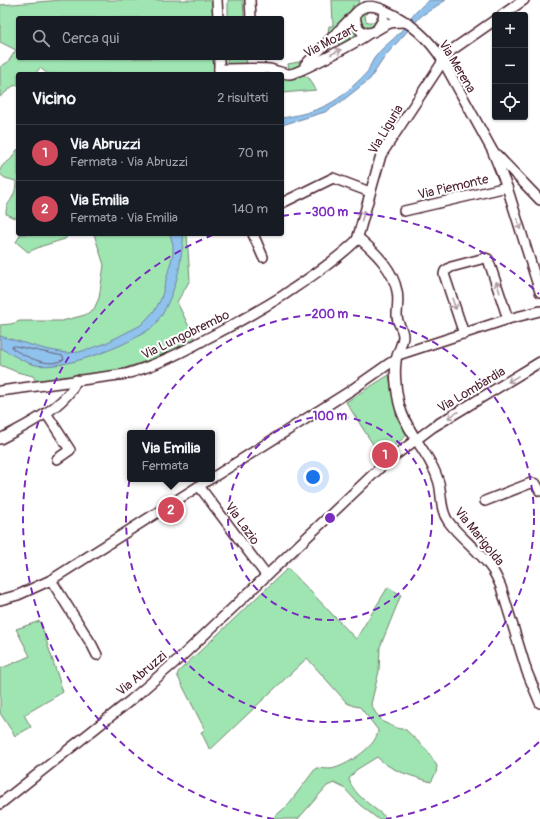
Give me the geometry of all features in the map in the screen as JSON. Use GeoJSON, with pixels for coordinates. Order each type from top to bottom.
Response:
{"type":"FeatureCollection","features":[{"type":"Feature","properties":{"kind":"street"},"geometry":{"type":"LineString","coordinates":[[217,0],[218,16]]}},
{"type":"Feature","properties":{"kind":"street"},"geometry":{"type":"LineString","coordinates":[[250,0],[251,16]]}},
{"type":"Feature","properties":{"kind":"street"},"geometry":{"type":"LineString","coordinates":[[506,12],[524,0]]}},
{"type":"Feature","properties":{"kind":"street"},"geometry":{"type":"LineString","coordinates":[[378,28],[383,20],[384,10],[375,6],[360,7],[354,19],[357,27],[364,32],[369,33],[391,23],[407,22]]}},
{"type":"Feature","properties":{"kind":"street","name":"Via Mozart"},"geometry":{"type":"LineString","coordinates":[[302,69],[360,7]]}},
{"type":"Feature","properties":{"kind":"street","name":"Via Merena"},"geometry":{"type":"LineString","coordinates":[[384,10],[407,22],[419,32],[435,48],[443,61],[492,150],[507,187],[540,292]]}},
{"type":"Feature","properties":{"kind":"street","name":"Via Liguria"},"geometry":{"type":"LineString","coordinates":[[357,240],[382,155],[449,52],[492,22]]}},
{"type":"Feature","properties":{"kind":"street","name":"Via Mozart"},"geometry":{"type":"LineString","coordinates":[[284,72],[291,74],[302,69],[344,49],[365,37],[369,33]]}},
{"type":"Feature","properties":{"kind":"street"},"geometry":{"type":"LineString","coordinates":[[219,60],[219,72]]}},
{"type":"Feature","properties":{"kind":"street"},"geometry":{"type":"LineString","coordinates":[[252,60],[253,68]]}},
{"type":"Feature","properties":{"kind":"street","name":"Via Mozart"},"geometry":{"type":"LineString","coordinates":[[219,72],[253,68],[282,72]]}},
{"type":"Feature","properties":{"kind":"street","name":"Via Merena"},"geometry":{"type":"LineString","coordinates":[[492,150],[540,200]]}},
{"type":"Feature","properties":{"kind":"street"},"geometry":{"type":"LineString","coordinates":[[507,187],[506,178],[508,174],[518,177]]}},
{"type":"Feature","properties":{"kind":"street"},"geometry":{"type":"LineString","coordinates":[[284,202],[333,178],[370,192]]}},
{"type":"Feature","properties":{"kind":"street","name":"Via Piemonte"},"geometry":{"type":"LineString","coordinates":[[404,211],[507,187]]}},
{"type":"Feature","properties":{"kind":"street"},"geometry":{"type":"LineString","coordinates":[[254,236],[263,257]]}},
{"type":"Feature","properties":{"kind":"street","name":"Via Marigolda"},"geometry":{"type":"LineString","coordinates":[[357,240],[361,240],[377,254],[389,272],[397,291],[397,318],[403,336],[397,358],[398,395],[401,413],[434,469],[446,519],[489,565],[501,587],[527,672],[540,703]]}},
{"type":"Feature","properties":{"kind":"street","name":"Via Lungobrembo"},"geometry":{"type":"LineString","coordinates":[[0,391],[126,374],[181,353],[230,327],[272,302],[315,274],[338,257],[357,240]]}},
{"type":"Feature","properties":{"kind":"street"},"geometry":{"type":"LineString","coordinates":[[464,334],[444,274],[445,271],[451,268],[485,258],[488,259],[508,319]]}},
{"type":"Feature","properties":{"kind":"street"},"geometry":{"type":"LineString","coordinates":[[215,475],[350,391],[397,358],[508,319],[540,311]]}},
{"type":"Feature","properties":{"kind":"street","name":"Via Lombardia"},"geometry":{"type":"LineString","coordinates":[[416,440],[433,427],[540,362]]}},
{"type":"Feature","properties":{"kind":"street"},"geometry":{"type":"LineString","coordinates":[[0,440],[46,413],[68,395],[75,385],[76,380]]}},
{"type":"Feature","properties":{"kind":"street"},"geometry":{"type":"LineString","coordinates":[[46,413],[70,450],[57,458]]}},
{"type":"Feature","properties":{"kind":"street","name":"Via Abruzzi"},"geometry":{"type":"LineString","coordinates":[[0,804],[131,700],[181,657],[385,463],[416,440]]}},
{"type":"Feature","properties":{"kind":"street"},"geometry":{"type":"LineString","coordinates":[[0,600],[18,596],[51,580],[205,482]]}},
{"type":"Feature","properties":{"kind":"street"},"geometry":{"type":"LineString","coordinates":[[485,501],[531,483],[536,484],[540,491]]}},
{"type":"Feature","properties":{"kind":"street","name":"Via Lazio"},"geometry":{"type":"LineString","coordinates":[[199,486],[266,575]]}},
{"type":"Feature","properties":{"kind":"street"},"geometry":{"type":"LineString","coordinates":[[51,580],[97,655]]}},
{"type":"Feature","properties":{"kind":"green space"},"geometry":{"type":"Polygon","coordinates":[[[62,0],[213,0],[213,16],[16,16],[16,50],[0,42],[0,5],[62,0]]]}},
{"type":"Feature","properties":{"kind":"green space"},"geometry":{"type":"Polygon","coordinates":[[[228,0],[243,0],[244,16],[228,16],[228,0]]]}},
{"type":"Feature","properties":{"kind":"green space"},"geometry":{"type":"Polygon","coordinates":[[[332,0],[360,0],[355,9],[353,5],[350,13],[330,34],[328,33],[329,26],[333,26],[332,0]]]}},
{"type":"Feature","properties":{"kind":"green space"},"geometry":{"type":"Polygon","coordinates":[[[365,10],[373,11],[369,11],[365,15],[366,21],[375,22],[377,16],[376,23],[370,27],[364,26],[360,19],[365,10]]]}},
{"type":"Feature","properties":{"kind":"green space"},"geometry":{"type":"Polygon","coordinates":[[[351,24],[361,35],[340,47],[335,38],[351,24]]]}},
{"type":"Feature","properties":{"kind":"green space"},"geometry":{"type":"Polygon","coordinates":[[[16,50],[16,60],[213,60],[214,72],[45,72],[40,68],[37,72],[16,72],[16,85],[13,86],[0,97],[0,67],[8,62],[16,50]]]}},
{"type":"Feature","properties":{"kind":"green space"},"geometry":{"type":"Polygon","coordinates":[[[312,55],[299,67],[289,70],[288,64],[299,62],[312,55]]]}},
{"type":"Feature","properties":{"kind":"green space"},"geometry":{"type":"Polygon","coordinates":[[[227,60],[246,60],[247,65],[223,65],[222,62],[227,62],[227,60]]]}},
{"type":"Feature","properties":{"kind":"green space"},"geometry":{"type":"Polygon","coordinates":[[[284,75],[294,77],[304,75],[310,79],[316,90],[284,93],[284,75]]]}},
{"type":"Feature","properties":{"kind":"green space"},"geometry":{"type":"Polygon","coordinates":[[[16,152],[16,181],[5,178],[0,174],[2,166],[12,158],[16,152]]]}},
{"type":"Feature","properties":{"kind":"green space"},"geometry":{"type":"Polygon","coordinates":[[[16,188],[16,217],[14,218],[6,214],[6,211],[16,188]]]}},
{"type":"Feature","properties":{"kind":"green space"},"geometry":{"type":"Polygon","coordinates":[[[20,236],[67,236],[65,239],[28,252],[16,242],[20,236]]]}},
{"type":"Feature","properties":{"kind":"green space"},"geometry":{"type":"Polygon","coordinates":[[[95,236],[187,236],[190,280],[177,302],[195,339],[162,356],[97,377],[36,381],[33,376],[17,372],[0,365],[0,325],[20,321],[62,321],[85,315],[94,309],[99,298],[104,265],[95,236]]]}},
{"type":"Feature","properties":{"kind":"green space"},"geometry":{"type":"Polygon","coordinates":[[[389,375],[397,418],[407,435],[381,457],[346,402],[389,375]]]}},
{"type":"Feature","properties":{"kind":"green space"},"geometry":{"type":"Polygon","coordinates":[[[288,568],[356,639],[388,587],[401,595],[380,647],[379,671],[371,704],[383,722],[406,730],[427,750],[437,766],[436,773],[431,782],[388,766],[377,757],[356,770],[349,779],[351,785],[365,801],[388,819],[378,819],[360,805],[344,788],[334,783],[327,786],[298,819],[272,819],[287,806],[316,768],[333,769],[341,766],[368,748],[377,736],[378,730],[360,707],[347,703],[307,658],[210,750],[201,732],[205,730],[177,675],[179,671],[288,568]]]}},
{"type":"Feature","properties":{"kind":"green space"},"geometry":{"type":"Polygon","coordinates":[[[40,621],[63,692],[24,715],[31,727],[15,736],[0,713],[0,669],[30,656],[16,629],[40,621]]]}},
{"type":"Feature","properties":{"kind":"water"},"geometry":{"type":"Polygon","coordinates":[[[430,0],[446,0],[421,16],[386,55],[370,79],[337,105],[325,112],[284,124],[284,118],[320,108],[329,104],[345,93],[368,71],[378,53],[398,35],[417,10],[430,0]]]}},
{"type":"Feature","properties":{"kind":"water"},"geometry":{"type":"Polygon","coordinates":[[[171,236],[183,236],[179,271],[172,294],[162,315],[152,328],[122,345],[107,351],[76,361],[47,366],[32,364],[0,348],[0,336],[45,349],[66,353],[79,352],[104,344],[141,325],[155,310],[161,299],[173,254],[173,245],[171,236]]]}},
{"type":"Feature","properties":{"kind":"place","name":"Via Abruzzi"},"geometry":{"type":"Point","coordinates":[385,455]}},
{"type":"Feature","properties":{"kind":"place","name":"Via Emilia"},"geometry":{"type":"Point","coordinates":[171,510]}}]}
